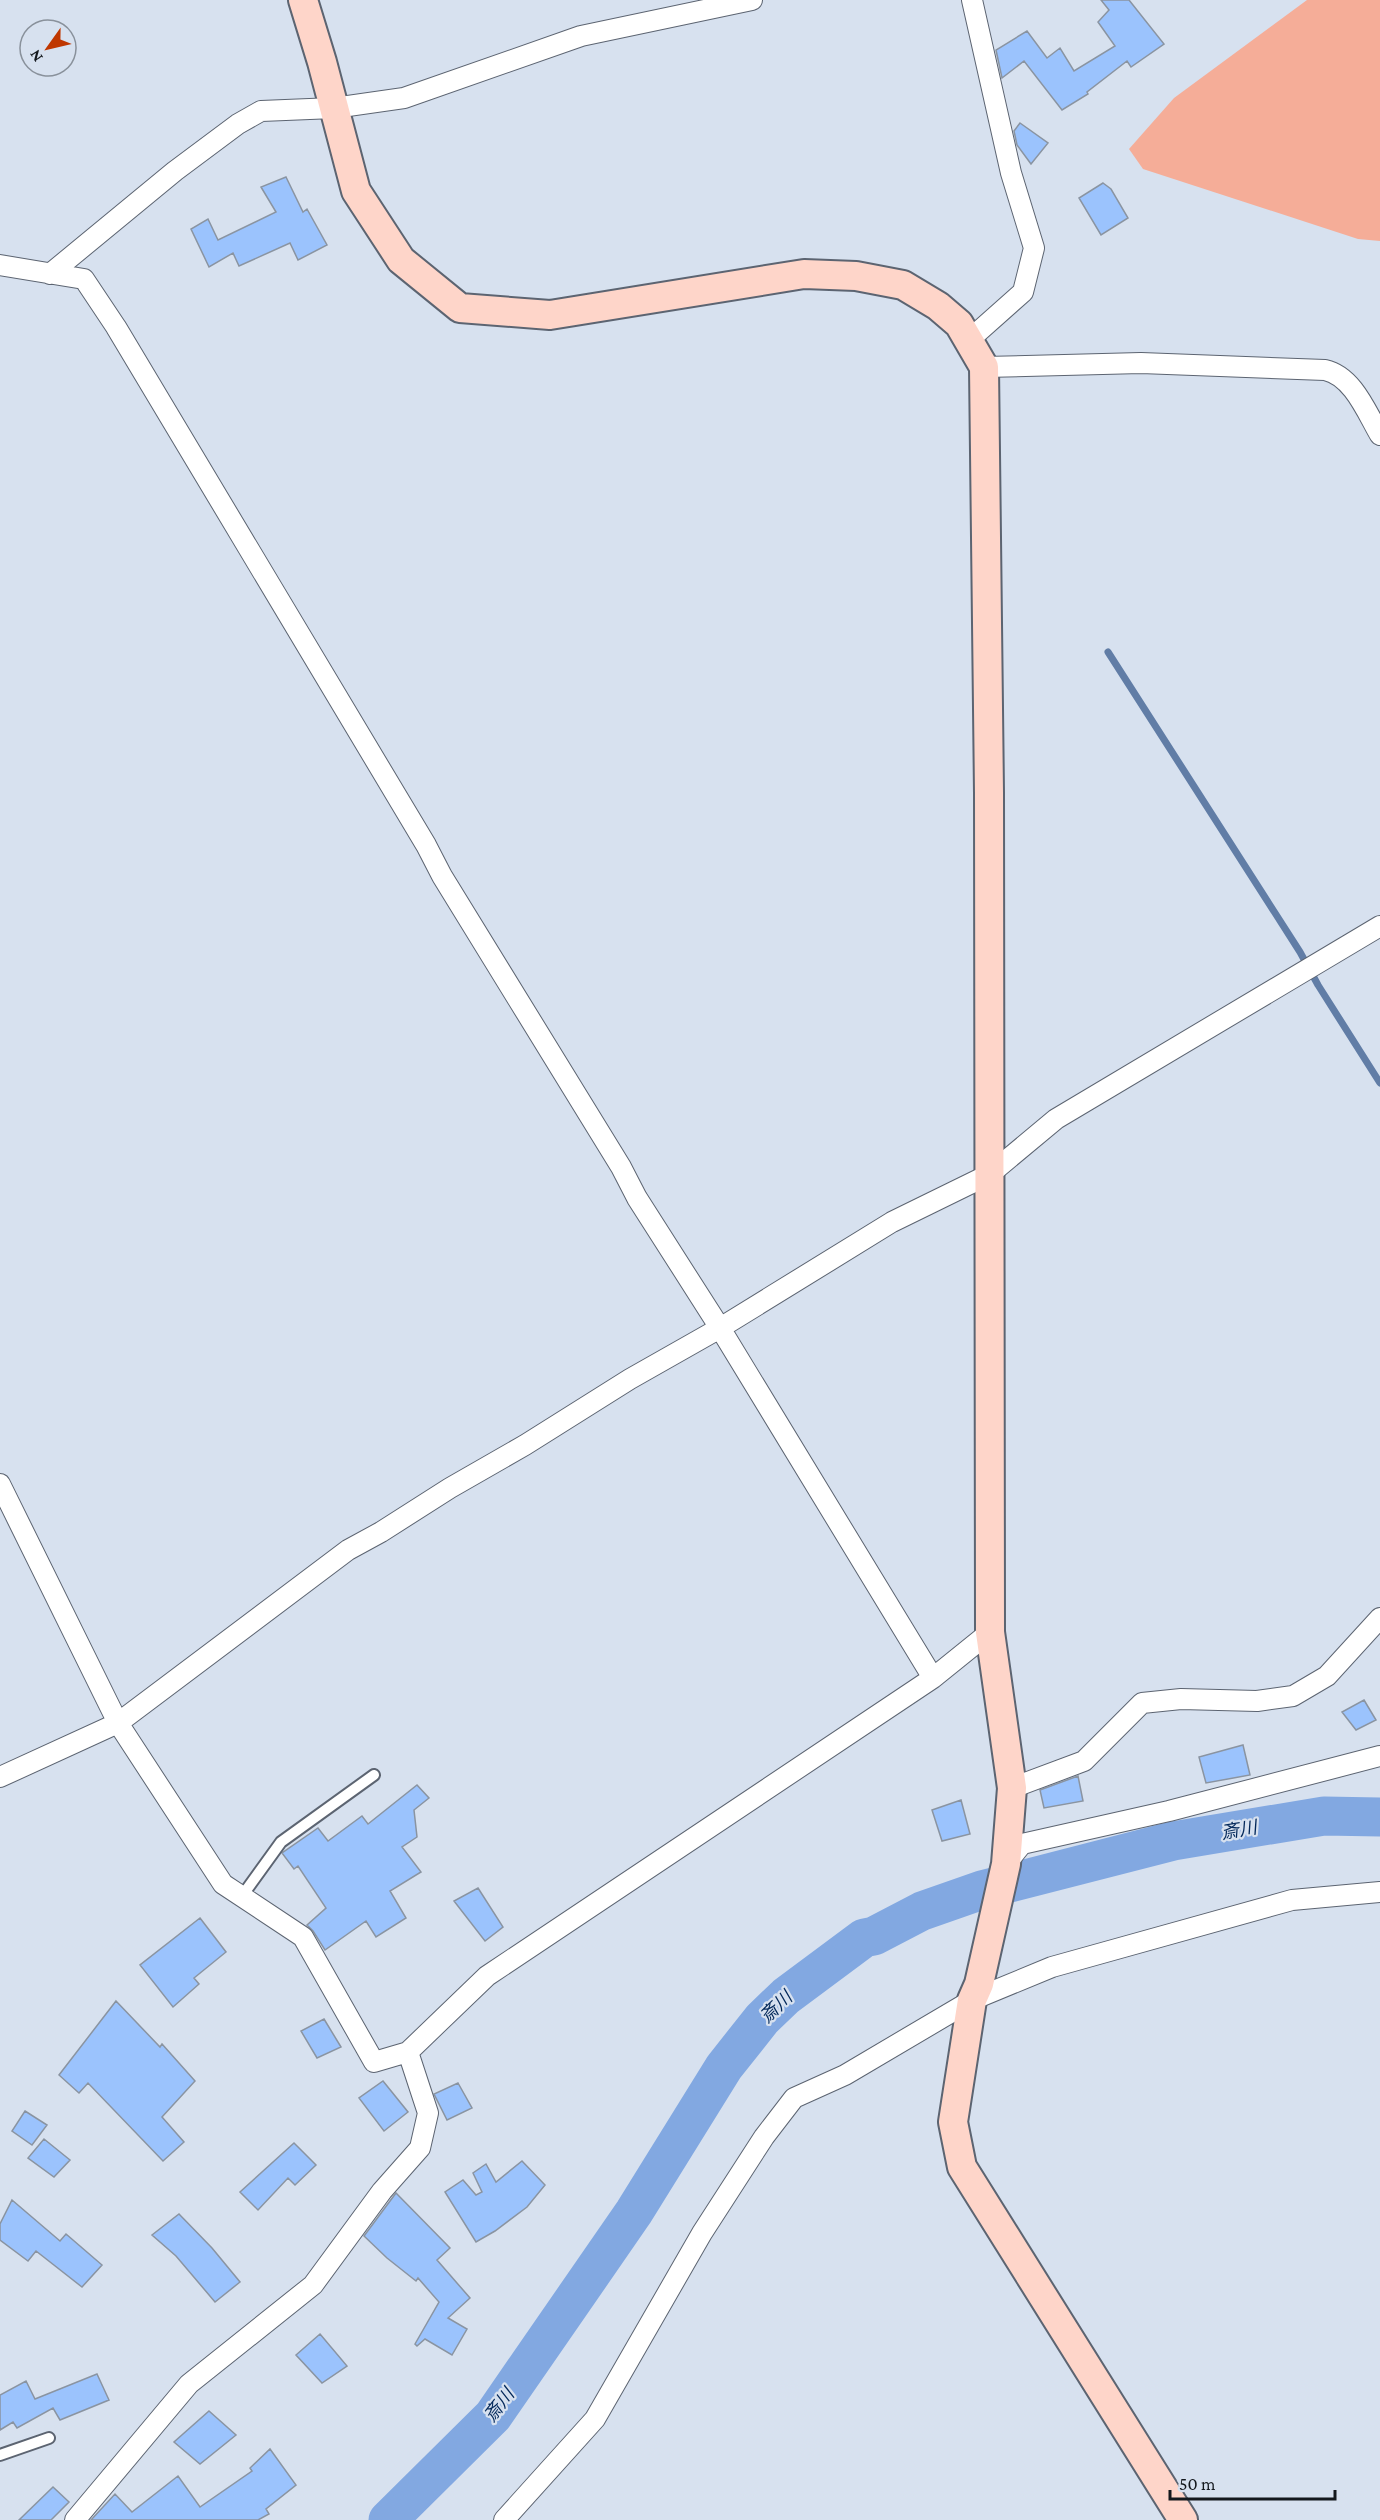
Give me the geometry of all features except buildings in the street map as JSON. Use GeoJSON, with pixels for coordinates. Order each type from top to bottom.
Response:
{"type":"FeatureCollection","features":[{"type":"Feature","properties":{"kind":"street"},"geometry":{"type":"LineString","coordinates":[[303,0],[356,191],[401,260],[460,308],[550,315],[804,273],[856,276],[903,285],[938,306],[959,324],[984,367],[990,1174],[990,1632],[1012,1788],[1006,1864],[975,1992],[953,2122],[962,2167],[1183,2520]]}},
{"type":"Feature","properties":{"kind":"street"},"geometry":{"type":"LineString","coordinates":[[50,274],[175,171],[238,124],[261,111],[334,108],[404,98],[580,36],[752,0]]}},
{"type":"Feature","properties":{"kind":"street"},"geometry":{"type":"LineString","coordinates":[[969,340],[1023,292],[1034,248],[1011,173],[972,0]]}},
{"type":"Feature","properties":{"kind":"street"},"geometry":{"type":"LineString","coordinates":[[0,265],[84,279],[116,327],[426,845],[442,876],[621,1167],[637,1198],[720,1328],[933,1678]]}},
{"type":"Feature","properties":{"kind":"street"},"geometry":{"type":"LineString","coordinates":[[984,367],[1141,363],[1325,370],[1339,375],[1351,387],[1380,435]]}},
{"type":"Feature","properties":{"kind":"street"},"geometry":{"type":"LineString","coordinates":[[0,1777],[118,1723],[348,1550],[630,1379],[720,1328],[892,1222],[990,1174],[1056,1119],[1380,926]]}},
{"type":"Feature","properties":{"kind":"street"},"geometry":{"type":"LineString","coordinates":[[0,1484],[118,1723],[223,1884],[303,1937],[374,2062],[408,2052],[487,1976],[933,1678],[990,1632]]}},
{"type":"Feature","properties":{"kind":"street"},"geometry":{"type":"LineString","coordinates":[[1012,1788],[1084,1761],[1142,1703],[1181,1699],[1257,1701],[1293,1696],[1327,1676],[1380,1618]]}},
{"type":"Feature","properties":{"kind":"street"},"geometry":{"type":"LineString","coordinates":[[1006,1864],[1022,1844],[1168,1812],[1380,1756]]}},
{"type":"Feature","properties":{"kind":"street"},"geometry":{"type":"LineString","coordinates":[[504,2520],[595,2419],[702,2233],[764,2137],[794,2098],[845,2075],[975,1992],[1052,1967],[1292,1900],[1380,1892]]}},
{"type":"Feature","properties":{"kind":"street"},"geometry":{"type":"LineString","coordinates":[[75,2520],[189,2384],[313,2284],[381,2191],[420,2148],[428,2113],[408,2052]]}},
{"type":"Feature","properties":{"kind":"lane"},"geometry":{"type":"LineString","coordinates":[[242,1896],[281,1842],[374,1775]]}},
{"type":"Feature","properties":{"kind":"lane"},"geometry":{"type":"LineString","coordinates":[[0,2455],[49,2438]]}},
{"type":"Feature","properties":{"kind":"shaded area"},"geometry":{"type":"Polygon","coordinates":[[[1307,0],[1380,0],[1380,241],[1358,239],[1143,169],[1129,149],[1174,98],[1307,0]]]}},
{"type":"Feature","properties":{"kind":"waterway"},"geometry":{"type":"LineString","coordinates":[[1108,652],[1300,952],[1318,985],[1380,1083]]}},
{"type":"Feature","properties":{"kind":"waterway","name":"斎川"},"geometry":{"type":"LineString","coordinates":[[388,2520],[493,2416],[634,2212],[724,2067],[762,2019],[786,1996],[864,1938],[874,1936],[922,1911],[982,1890],[1173,1841],[1324,1816],[1380,1817]]}}]}
